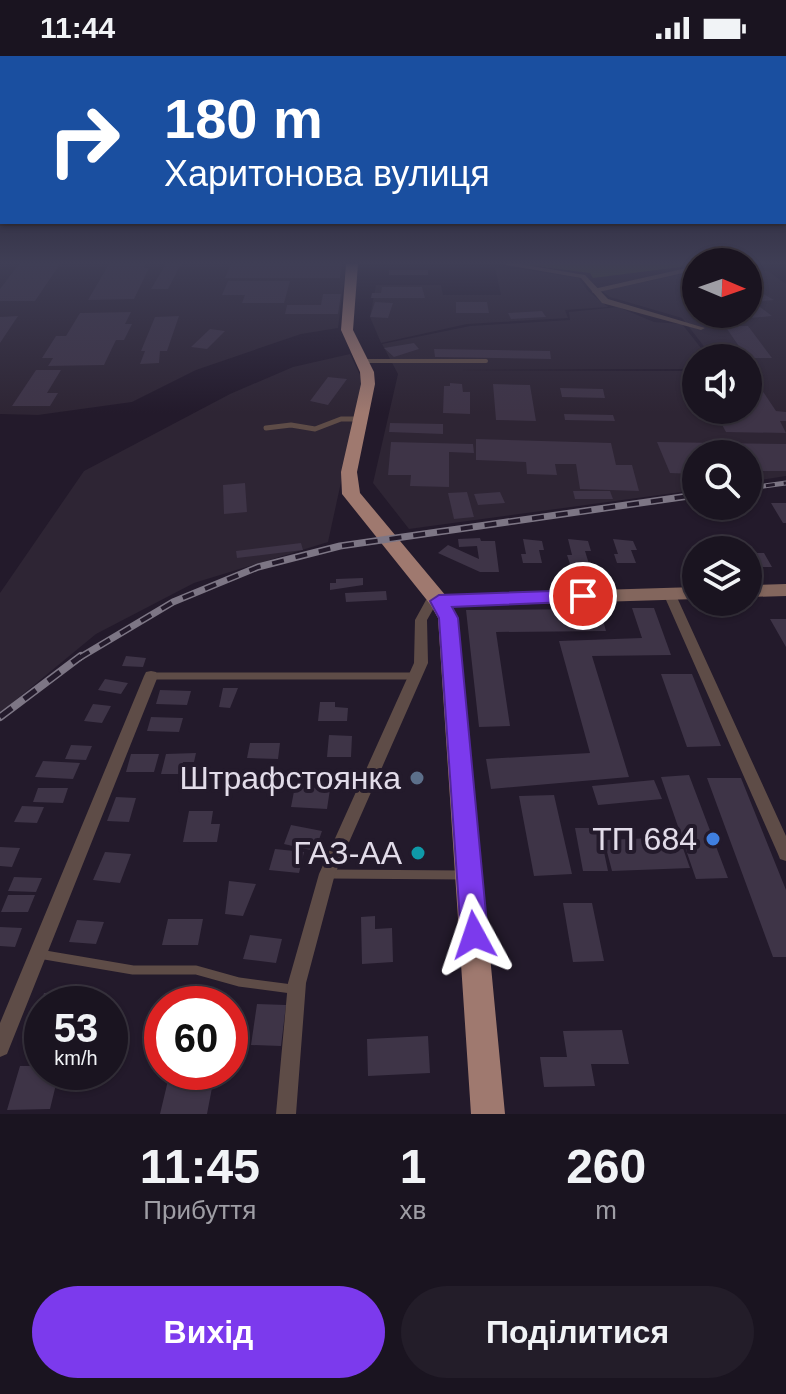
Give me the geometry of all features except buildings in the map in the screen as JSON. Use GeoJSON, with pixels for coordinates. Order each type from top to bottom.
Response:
{"type":"FeatureCollection","features":[{"type":"Feature","properties":{"kind":"main road"},"geometry":{"type":"LineString","coordinates":[[348,313],[347,330],[367,372],[368,384],[349,472],[351,494],[439,601],[448,618],[488,1114]]}},
{"type":"Feature","properties":{"kind":"street"},"geometry":{"type":"LineString","coordinates":[[649,313],[682,323]]}},
{"type":"Feature","properties":{"kind":"street"},"geometry":{"type":"LineString","coordinates":[[762,591],[786,590]]}},
{"type":"Feature","properties":{"kind":"street"},"geometry":{"type":"LineString","coordinates":[[669,593],[786,854]]}},
{"type":"Feature","properties":{"kind":"street"},"geometry":{"type":"LineString","coordinates":[[286,1114],[297,990],[327,874],[421,663],[421,620],[430,603],[682,593]]}},
{"type":"Feature","properties":{"kind":"street"},"geometry":{"type":"LineString","coordinates":[[0,1047],[151,676]]}},
{"type":"Feature","properties":{"kind":"lane"},"geometry":{"type":"LineString","coordinates":[[361,361],[486,361]]}},
{"type":"Feature","properties":{"kind":"lane"},"geometry":{"type":"LineString","coordinates":[[266,428],[291,425],[315,429],[341,419],[360,419]]}},
{"type":"Feature","properties":{"kind":"lane"},"geometry":{"type":"LineString","coordinates":[[151,676],[416,676]]}},
{"type":"Feature","properties":{"kind":"lane"},"geometry":{"type":"LineString","coordinates":[[327,874],[469,875]]}},
{"type":"Feature","properties":{"kind":"lane"},"geometry":{"type":"LineString","coordinates":[[39,954],[133,970],[196,970],[239,982],[297,990]]}},
{"type":"Feature","properties":{"kind":"shaded area"},"geometry":{"type":"Polygon","coordinates":[[[0,313],[340,313],[338,328],[301,334],[196,370],[132,402],[38,415],[0,414],[0,313]]]}},
{"type":"Feature","properties":{"kind":"shaded area"},"geometry":{"type":"Polygon","coordinates":[[[371,313],[566,313],[568,318],[467,324],[381,343],[371,313]]]}},
{"type":"Feature","properties":{"kind":"shaded area"},"geometry":{"type":"Polygon","coordinates":[[[569,313],[633,313],[654,322],[682,324],[682,328],[698,344],[682,344],[682,369],[455,370],[682,371],[682,424],[762,424],[762,344],[702,344],[690,328],[762,328],[762,313],[786,313],[786,476],[762,480],[762,440],[682,440],[682,492],[409,529],[373,483],[398,374],[382,344],[470,326],[570,320],[569,313]]]}},
{"type":"Feature","properties":{"kind":"shaded area"},"geometry":{"type":"Polygon","coordinates":[[[350,354],[363,381],[328,542],[194,583],[96,634],[0,713],[0,593],[84,471],[230,394],[293,367],[350,354]]]}},
{"type":"Feature","properties":{"kind":"railway"},"geometry":{"type":"LineString","coordinates":[[762,486],[786,483]]}},
{"type":"Feature","properties":{"kind":"railway"},"geometry":{"type":"LineString","coordinates":[[79,658],[173,602],[258,567],[340,546],[682,497]]}},
{"type":"Feature","properties":{"kind":"railway"},"geometry":{"type":"LineString","coordinates":[[0,717],[81,656]]}},
{"type":"Feature","properties":{"kind":"place","name":"Штрафстоянка"},"geometry":{"type":"Point","coordinates":[417,778]}},
{"type":"Feature","properties":{"kind":"place","name":"ТП 684"},"geometry":{"type":"Point","coordinates":[713,839]}},
{"type":"Feature","properties":{"kind":"place","name":"ГАЗ-АА"},"geometry":{"type":"Point","coordinates":[418,853]}},
{"type":"Feature","properties":{"kind":"route"},"geometry":{"type":"LineString","coordinates":[[474,935],[448,618],[439,601],[583,596]]}}]}
